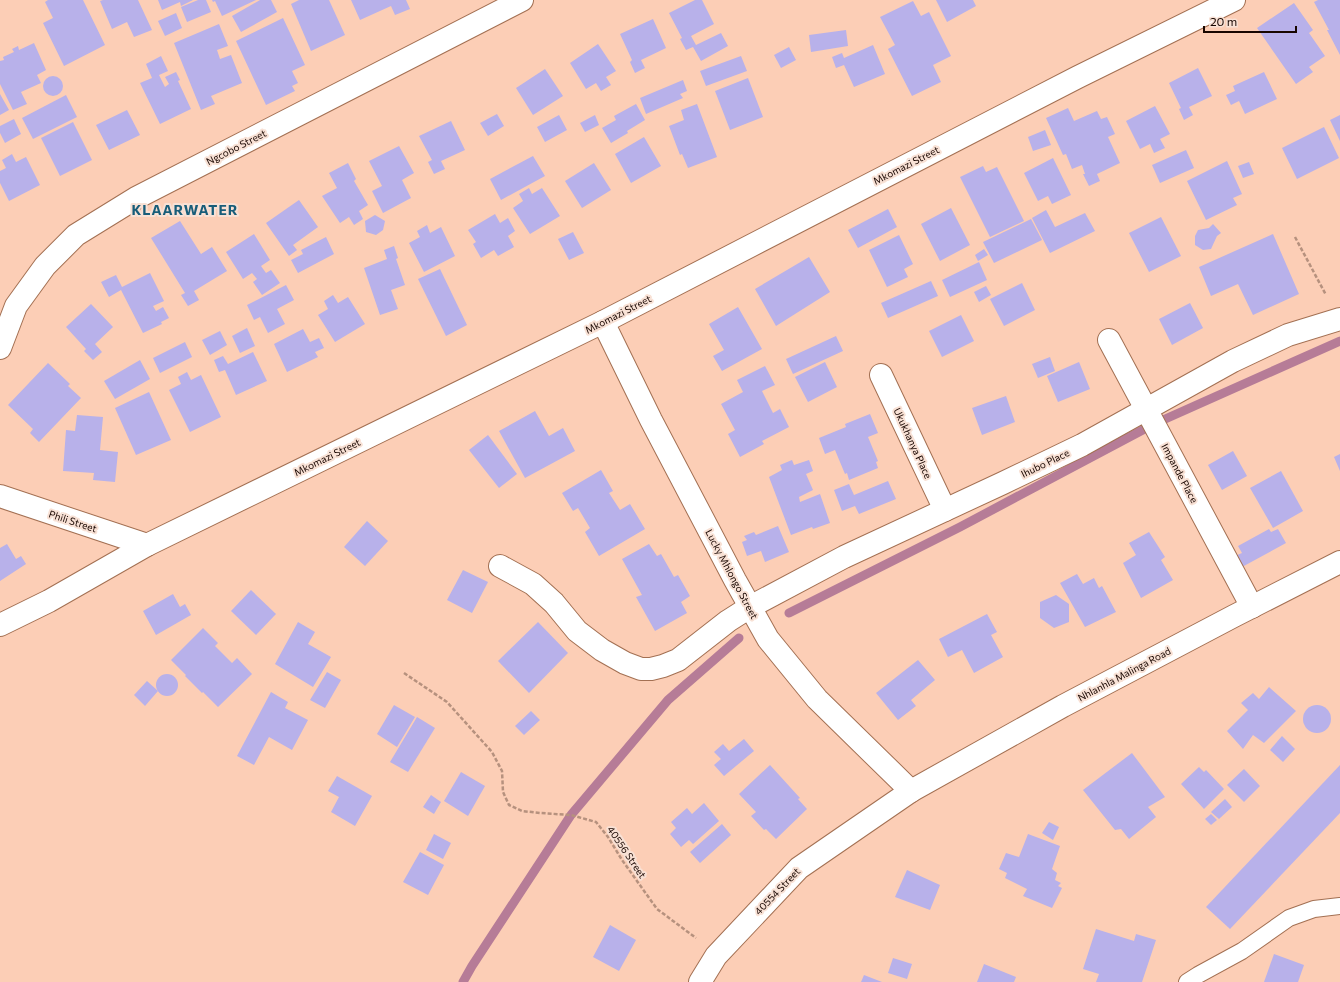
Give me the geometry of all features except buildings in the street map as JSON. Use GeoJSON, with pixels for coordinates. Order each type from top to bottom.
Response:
{"type":"FeatureCollection","features":[{"type":"Feature","properties":{"kind":"street","name":"Ngcobo Street"},"geometry":{"type":"LineString","coordinates":[[0,348],[16,306],[45,266],[76,235],[136,198],[522,0]]}},
{"type":"Feature","properties":{"kind":"street","name":"Mkomazi Street"},"geometry":{"type":"LineString","coordinates":[[0,625],[49,601],[147,545],[603,322],[1071,80],[1234,0]]}},
{"type":"Feature","properties":{"kind":"street","name":"Ihubo Place"},"geometry":{"type":"LineString","coordinates":[[500,566],[534,584],[554,603],[577,631],[602,650],[625,663],[641,669],[651,669],[663,666],[678,660],[728,621],[750,607],[844,557],[1082,445],[1233,362],[1288,335],[1340,319]]}},
{"type":"Feature","properties":{"kind":"street","name":"Lucky Mhlongo Street"},"geometry":{"type":"LineString","coordinates":[[603,322],[658,434],[731,573],[768,639],[818,699],[911,791]]}},
{"type":"Feature","properties":{"kind":"street","name":"Impande Place"},"geometry":{"type":"LineString","coordinates":[[1109,340],[1252,607]]}},
{"type":"Feature","properties":{"kind":"street","name":"Ukukhanya Place"},"geometry":{"type":"LineString","coordinates":[[882,375],[945,510]]}},
{"type":"Feature","properties":{"kind":"street","name":"Phili Street"},"geometry":{"type":"LineString","coordinates":[[0,496],[147,545]]}},
{"type":"Feature","properties":{"kind":"street","name":"Nhlanhla Malinga Road"},"geometry":{"type":"LineString","coordinates":[[911,791],[1063,706],[1340,562]]}},
{"type":"Feature","properties":{"kind":"street","name":"40554 Street"},"geometry":{"type":"LineString","coordinates":[[700,982],[717,954],[799,868],[911,791]]}},
{"type":"Feature","properties":{"kind":"lane"},"geometry":{"type":"LineString","coordinates":[[1187,982],[1242,951],[1289,918],[1314,909],[1340,906]]}},
{"type":"Feature","properties":{"kind":"path"},"geometry":{"type":"LineString","coordinates":[[1295,237],[1340,319]]}},
{"type":"Feature","properties":{"kind":"path","name":"40556 Street"},"geometry":{"type":"LineString","coordinates":[[404,673],[448,702],[492,752],[502,771],[503,792],[509,805],[522,811],[540,814],[571,815],[596,822],[608,837],[622,860],[657,909],[717,954]]}},
{"type":"Feature","properties":{"kind":"waterway"},"geometry":{"type":"LineString","coordinates":[[789,613],[960,527],[1154,424],[1340,341]]}},
{"type":"Feature","properties":{"kind":"waterway"},"geometry":{"type":"LineString","coordinates":[[463,982],[571,815],[668,700],[739,638]]}},
{"type":"Feature","properties":{"kind":"district","name":"KLAARWATER"},"geometry":{"type":"Point","coordinates":[185,210]}}]}
